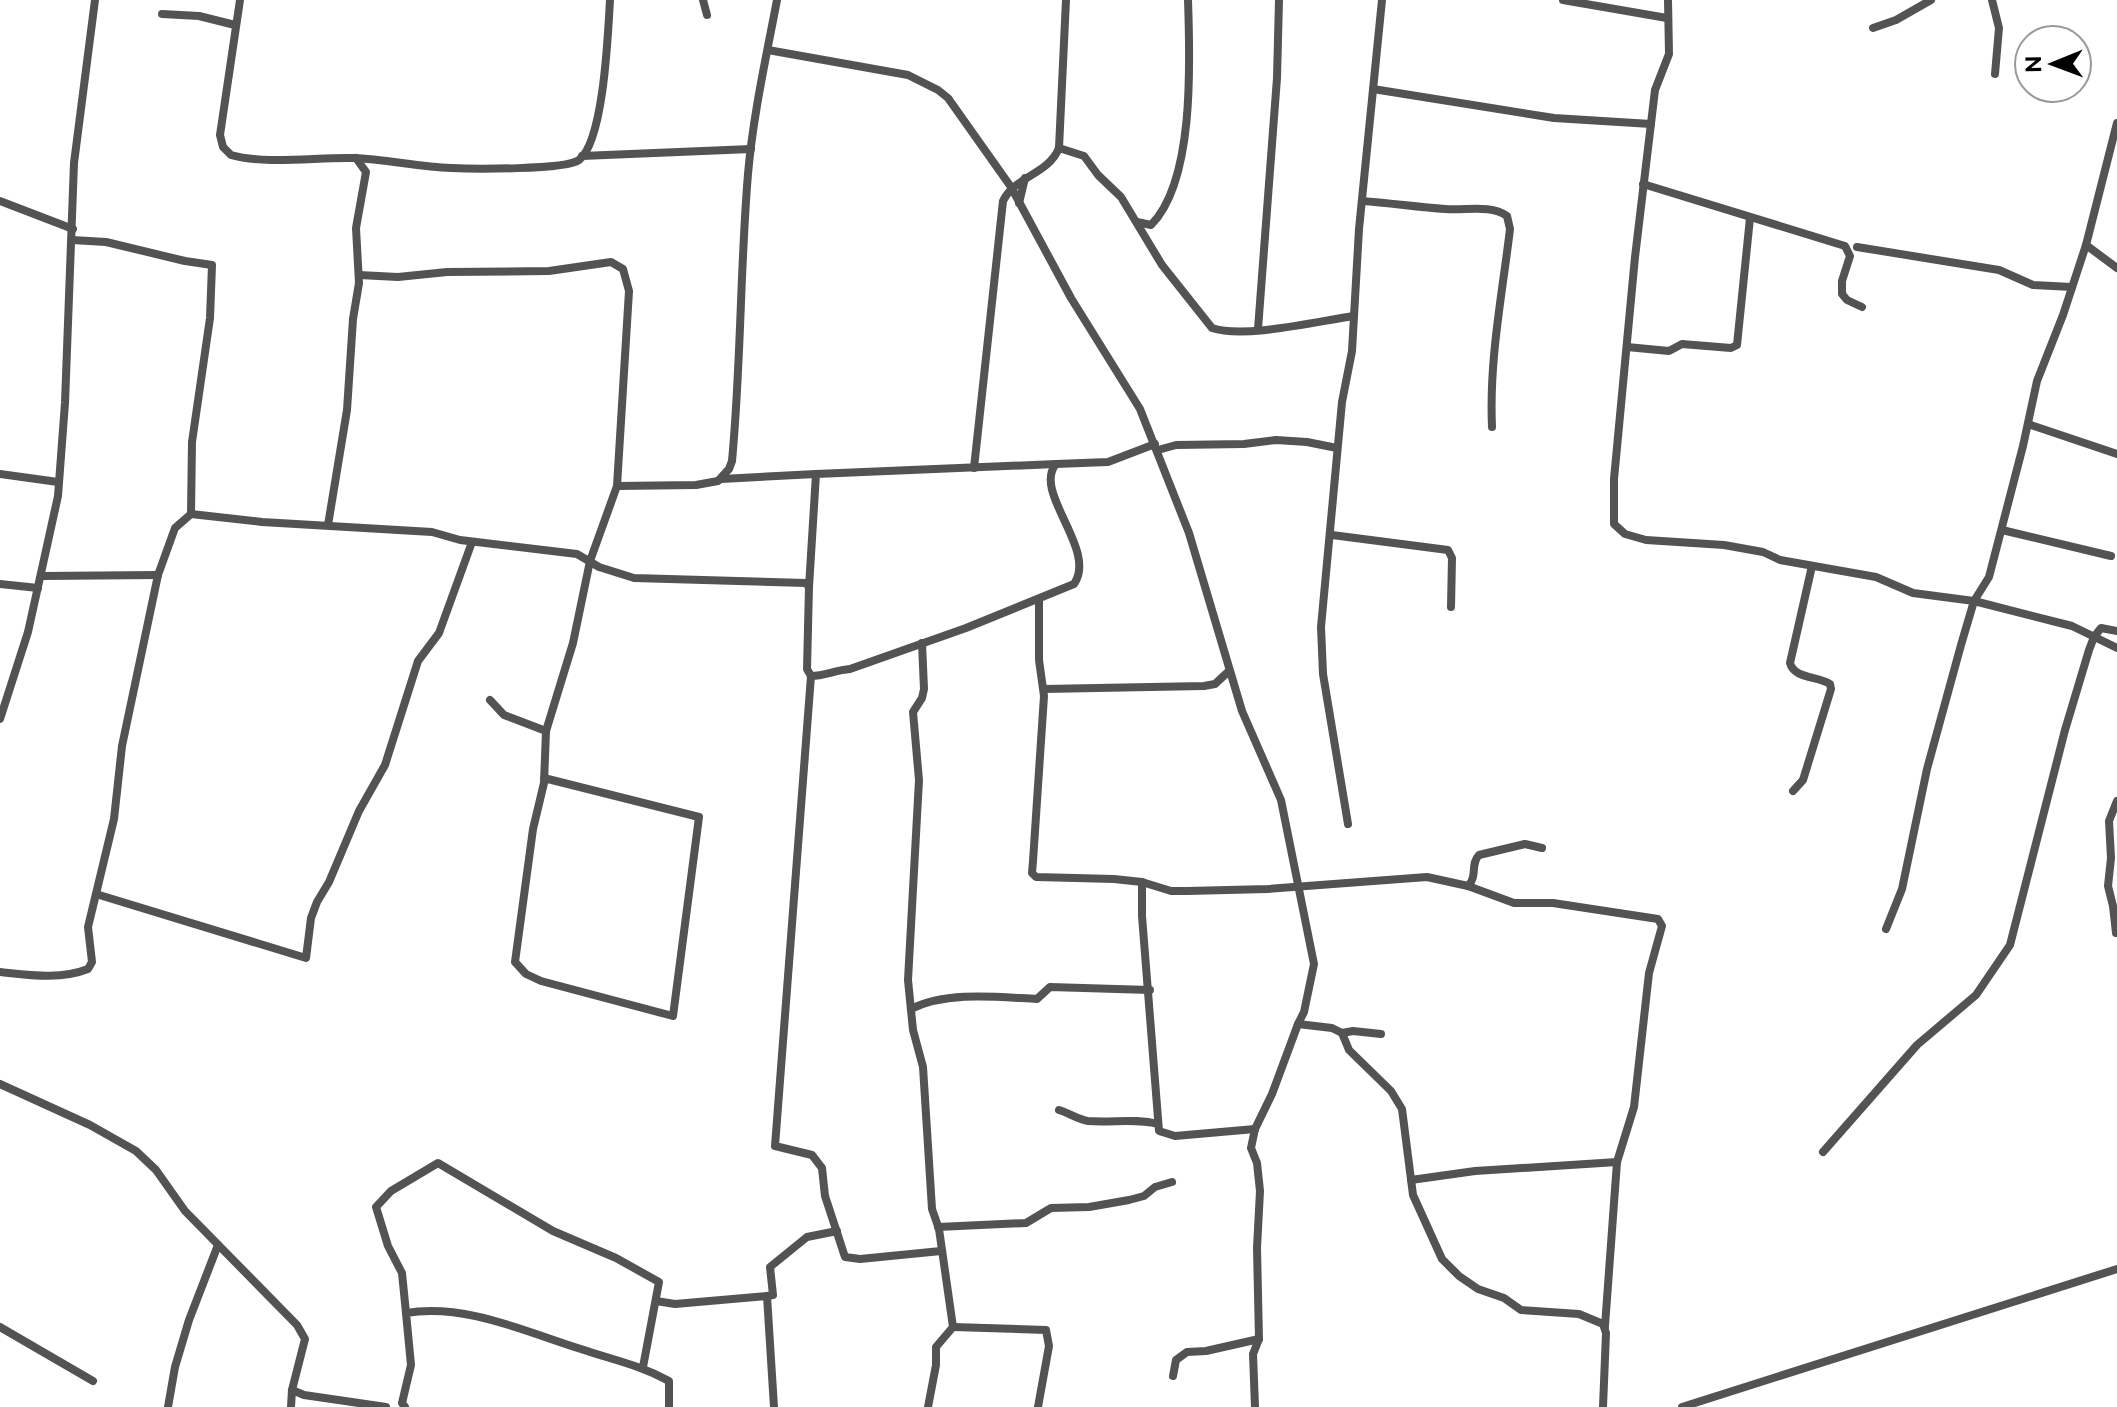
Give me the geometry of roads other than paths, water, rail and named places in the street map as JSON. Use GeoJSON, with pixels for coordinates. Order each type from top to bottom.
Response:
{"type":"FeatureCollection","features":[{"type":"Feature","properties":{"kind":"street"},"geometry":{"type":"LineString","coordinates":[[0,719],[28,632],[55,516],[65,403],[76,141],[95,0]]}},
{"type":"Feature","properties":{"kind":"street"},"geometry":{"type":"LineString","coordinates":[[240,0],[220,135],[225,150],[234,157],[356,158],[452,169],[572,164],[582,156],[589,145],[600,101],[610,0]]}},
{"type":"Feature","properties":{"kind":"street"},"geometry":{"type":"LineString","coordinates":[[703,0],[707,15]]}},
{"type":"Feature","properties":{"kind":"street"},"geometry":{"type":"LineString","coordinates":[[721,479],[732,461],[740,275],[751,149],[777,0]]}},
{"type":"Feature","properties":{"kind":"street"},"geometry":{"type":"LineString","coordinates":[[974,468],[1003,201],[1011,187],[1046,167],[1059,148],[1066,0]]}},
{"type":"Feature","properties":{"kind":"street"},"geometry":{"type":"LineString","coordinates":[[1137,222],[1151,225],[1173,192],[1183,144],[1190,61],[1188,0]]}},
{"type":"Feature","properties":{"kind":"street"},"geometry":{"type":"LineString","coordinates":[[1258,329],[1277,78],[1279,0]]}},
{"type":"Feature","properties":{"kind":"street"},"geometry":{"type":"LineString","coordinates":[[1348,824],[1323,674],[1321,627],[1332,535],[1330,520],[1342,402],[1352,351],[1362,201],[1382,0]]}},
{"type":"Feature","properties":{"kind":"street"},"geometry":{"type":"LineString","coordinates":[[1563,0],[1667,18]]}},
{"type":"Feature","properties":{"kind":"street"},"geometry":{"type":"LineString","coordinates":[[1668,0],[1669,54],[1655,90],[1643,184],[1614,479],[1614,524],[1625,534],[1646,540],[1724,545],[1763,552],[1780,560],[1876,577],[1913,593],[1974,601],[2072,626],[2117,648]]}},
{"type":"Feature","properties":{"kind":"street"},"geometry":{"type":"LineString","coordinates":[[1873,28],[1896,20],[1931,0]]}},
{"type":"Feature","properties":{"kind":"street"},"geometry":{"type":"LineString","coordinates":[[1992,0],[1999,28],[1995,74]]}},
{"type":"Feature","properties":{"kind":"street"},"geometry":{"type":"LineString","coordinates":[[162,14],[199,16],[235,25]]}},
{"type":"Feature","properties":{"kind":"street"},"geometry":{"type":"LineString","coordinates":[[768,50],[908,75],[938,90],[961,114],[1011,187],[1071,298],[1140,409],[1189,533],[1242,711],[1281,800],[1314,964],[1304,1012],[1255,1129],[1251,1148],[1257,1163],[1260,1191],[1257,1248],[1259,1339],[1253,1354],[1255,1407]]}},
{"type":"Feature","properties":{"kind":"street"},"geometry":{"type":"LineString","coordinates":[[1373,89],[1554,118],[1651,124]]}},
{"type":"Feature","properties":{"kind":"street"},"geometry":{"type":"LineString","coordinates":[[1886,929],[1902,889],[1927,769],[1974,601],[1989,577],[2002,530],[2037,381],[2086,245],[2117,123]]}},
{"type":"Feature","properties":{"kind":"street"},"geometry":{"type":"LineString","coordinates":[[1059,148],[1088,159],[1098,175],[1121,197],[1162,265],[1212,328],[1230,331],[1258,329],[1354,316]]}},
{"type":"Feature","properties":{"kind":"street"},"geometry":{"type":"LineString","coordinates":[[582,156],[751,149]]}},
{"type":"Feature","properties":{"kind":"street"},"geometry":{"type":"LineString","coordinates":[[328,525],[347,410],[359,275],[356,228],[366,172],[356,158]]}},
{"type":"Feature","properties":{"kind":"street"},"geometry":{"type":"LineString","coordinates":[[366,172],[391,162]]}},
{"type":"Feature","properties":{"kind":"street"},"geometry":{"type":"LineString","coordinates":[[1019,203],[1025,178]]}},
{"type":"Feature","properties":{"kind":"street"},"geometry":{"type":"LineString","coordinates":[[1643,184],[1845,246],[1850,256],[1842,281],[1842,294],[1862,307]]}},
{"type":"Feature","properties":{"kind":"street"},"geometry":{"type":"LineString","coordinates":[[0,201],[73,229]]}},
{"type":"Feature","properties":{"kind":"street"},"geometry":{"type":"LineString","coordinates":[[1362,201],[1447,210],[1491,210],[1507,216],[1510,229],[1492,355],[1492,427]]}},
{"type":"Feature","properties":{"kind":"street"},"geometry":{"type":"LineString","coordinates":[[1627,347],[1669,351],[1682,344],[1731,348],[1737,345],[1750,218]]}},
{"type":"Feature","properties":{"kind":"street"},"geometry":{"type":"LineString","coordinates":[[72,240],[106,242],[212,265],[210,318],[192,442],[191,514]]}},
{"type":"Feature","properties":{"kind":"street"},"geometry":{"type":"LineString","coordinates":[[2086,245],[2117,268]]}},
{"type":"Feature","properties":{"kind":"street"},"geometry":{"type":"LineString","coordinates":[[1857,247],[1999,270],[2033,285],[2072,287]]}},
{"type":"Feature","properties":{"kind":"street"},"geometry":{"type":"LineString","coordinates":[[359,275],[398,277],[447,272],[549,271],[617,263],[623,269],[629,291],[617,486],[590,561],[573,643],[546,731],[544,778],[531,838],[515,962],[526,974],[541,981],[673,1016],[699,817],[544,778]]}},
{"type":"Feature","properties":{"kind":"street"},"geometry":{"type":"LineString","coordinates":[[2028,424],[2117,454]]}},
{"type":"Feature","properties":{"kind":"street"},"geometry":{"type":"LineString","coordinates":[[617,486],[696,485],[721,479],[1108,462],[1157,447],[1176,445],[1276,440],[1337,448]]}},
{"type":"Feature","properties":{"kind":"street"},"geometry":{"type":"LineString","coordinates":[[811,676],[850,669],[1069,587],[1080,575],[1079,561],[1051,485],[1051,471],[1056,464]]}},
{"type":"Feature","properties":{"kind":"street"},"geometry":{"type":"LineString","coordinates":[[0,474],[58,482]]}},
{"type":"Feature","properties":{"kind":"street"},"geometry":{"type":"LineString","coordinates":[[816,474],[806,658],[811,676],[775,1146],[812,1155],[822,1168],[825,1196],[845,1257],[860,1259],[941,1251]]}},
{"type":"Feature","properties":{"kind":"street"},"geometry":{"type":"LineString","coordinates":[[0,972],[24,976],[64,975],[88,969],[92,959],[88,927],[114,819],[122,746],[158,575],[175,528],[191,514],[262,522],[432,532],[472,542],[577,554],[634,578],[806,583],[809,587]]}},
{"type":"Feature","properties":{"kind":"street"},"geometry":{"type":"LineString","coordinates":[[2002,530],[2111,556]]}},
{"type":"Feature","properties":{"kind":"street"},"geometry":{"type":"LineString","coordinates":[[1332,535],[1448,550],[1452,558],[1451,607]]}},
{"type":"Feature","properties":{"kind":"street"},"geometry":{"type":"LineString","coordinates":[[96,894],[306,958],[311,918],[317,902],[329,882],[359,811],[385,765],[418,661],[439,633],[472,542]]}},
{"type":"Feature","properties":{"kind":"street"},"geometry":{"type":"LineString","coordinates":[[1793,791],[1803,780],[1831,689],[1824,680],[1796,673],[1790,663],[1812,566]]}},
{"type":"Feature","properties":{"kind":"street"},"geometry":{"type":"LineString","coordinates":[[42,576],[158,575]]}},
{"type":"Feature","properties":{"kind":"street"},"geometry":{"type":"LineString","coordinates":[[0,584],[38,588]]}},
{"type":"Feature","properties":{"kind":"street"},"geometry":{"type":"LineString","coordinates":[[1039,599],[1039,660],[1044,689],[1032,873],[1040,877],[1142,882],[1171,891],[1268,889],[1418,876],[1468,886],[1514,903],[1553,903],[1658,919],[1662,926],[1649,973],[1634,1107],[1617,1162],[1605,1327],[1603,1407]]}},
{"type":"Feature","properties":{"kind":"street"},"geometry":{"type":"LineString","coordinates":[[1823,1152],[1917,1045],[1976,995],[2010,945],[2065,730],[2094,637],[2101,628],[2117,631]]}},
{"type":"Feature","properties":{"kind":"street"},"geometry":{"type":"LineString","coordinates":[[922,643],[924,689],[913,712],[919,780],[908,980],[913,1030],[923,1067],[932,1209],[938,1227],[953,1327],[936,1347],[928,1407]]}},
{"type":"Feature","properties":{"kind":"street"},"geometry":{"type":"LineString","coordinates":[[1044,689],[1204,686],[1215,684],[1229,671]]}},
{"type":"Feature","properties":{"kind":"street"},"geometry":{"type":"LineString","coordinates":[[490,700],[504,715],[546,731]]}},
{"type":"Feature","properties":{"kind":"street"},"geometry":{"type":"LineString","coordinates":[[2116,933],[2108,886],[2111,858],[2109,821],[2117,801]]}},
{"type":"Feature","properties":{"kind":"street"},"geometry":{"type":"LineString","coordinates":[[1468,886],[1474,879],[1474,862],[1479,855],[1525,844],[1542,848]]}},
{"type":"Feature","properties":{"kind":"street"},"geometry":{"type":"LineString","coordinates":[[1142,882],[1159,1131],[1175,1136],[1255,1129]]}},
{"type":"Feature","properties":{"kind":"street"},"geometry":{"type":"LineString","coordinates":[[911,1009],[924,1003],[965,995],[1037,999],[1050,987],[1150,990]]}},
{"type":"Feature","properties":{"kind":"street"},"geometry":{"type":"LineString","coordinates":[[1298,1024],[1332,1028],[1342,1033],[1381,1034]]}},
{"type":"Feature","properties":{"kind":"street"},"geometry":{"type":"LineString","coordinates":[[1342,1033],[1349,1050],[1391,1091],[1402,1109],[1413,1195],[1442,1259],[1478,1289],[1504,1298],[1521,1310],[1579,1314],[1605,1327]]}},
{"type":"Feature","properties":{"kind":"street"},"geometry":{"type":"LineString","coordinates":[[0,1084],[90,1125],[136,1151],[156,1170],[185,1211],[297,1325],[305,1339],[292,1390],[291,1407]]}},
{"type":"Feature","properties":{"kind":"street"},"geometry":{"type":"LineString","coordinates":[[1059,1110],[1075,1114],[1084,1121],[1142,1120],[1158,1124]]}},
{"type":"Feature","properties":{"kind":"street"},"geometry":{"type":"LineString","coordinates":[[1411,1180],[1475,1171],[1617,1162]]}},
{"type":"Feature","properties":{"kind":"street"},"geometry":{"type":"LineString","coordinates":[[405,1407],[402,1403],[411,1365],[402,1273],[388,1246],[376,1207],[391,1191],[438,1163],[553,1231],[616,1258],[659,1282],[643,1367]]}},
{"type":"Feature","properties":{"kind":"street"},"geometry":{"type":"LineString","coordinates":[[938,1227],[1026,1223],[1051,1208],[1089,1207],[1129,1200],[1172,1182]]}},
{"type":"Feature","properties":{"kind":"street"},"geometry":{"type":"LineString","coordinates":[[656,1301],[675,1304],[773,1295],[770,1267],[807,1237],[837,1231]]}},
{"type":"Feature","properties":{"kind":"street"},"geometry":{"type":"LineString","coordinates":[[168,1407],[175,1367],[189,1320],[218,1245]]}},
{"type":"Feature","properties":{"kind":"street"},"geometry":{"type":"LineString","coordinates":[[1682,1407],[2117,1269]]}},
{"type":"Feature","properties":{"kind":"street"},"geometry":{"type":"LineString","coordinates":[[767,1296],[774,1407]]}},
{"type":"Feature","properties":{"kind":"street"},"geometry":{"type":"LineString","coordinates":[[406,1313],[425,1310],[476,1316],[643,1367],[669,1381],[669,1407]]}},
{"type":"Feature","properties":{"kind":"street"},"geometry":{"type":"LineString","coordinates":[[0,1327],[93,1381]]}},
{"type":"Feature","properties":{"kind":"street"},"geometry":{"type":"LineString","coordinates":[[953,1327],[1046,1330],[1049,1346],[1038,1407]]}},
{"type":"Feature","properties":{"kind":"street"},"geometry":{"type":"LineString","coordinates":[[1173,1376],[1176,1360],[1187,1352],[1259,1339]]}},
{"type":"Feature","properties":{"kind":"street"},"geometry":{"type":"LineString","coordinates":[[292,1390],[304,1395],[386,1407]]}}]}
